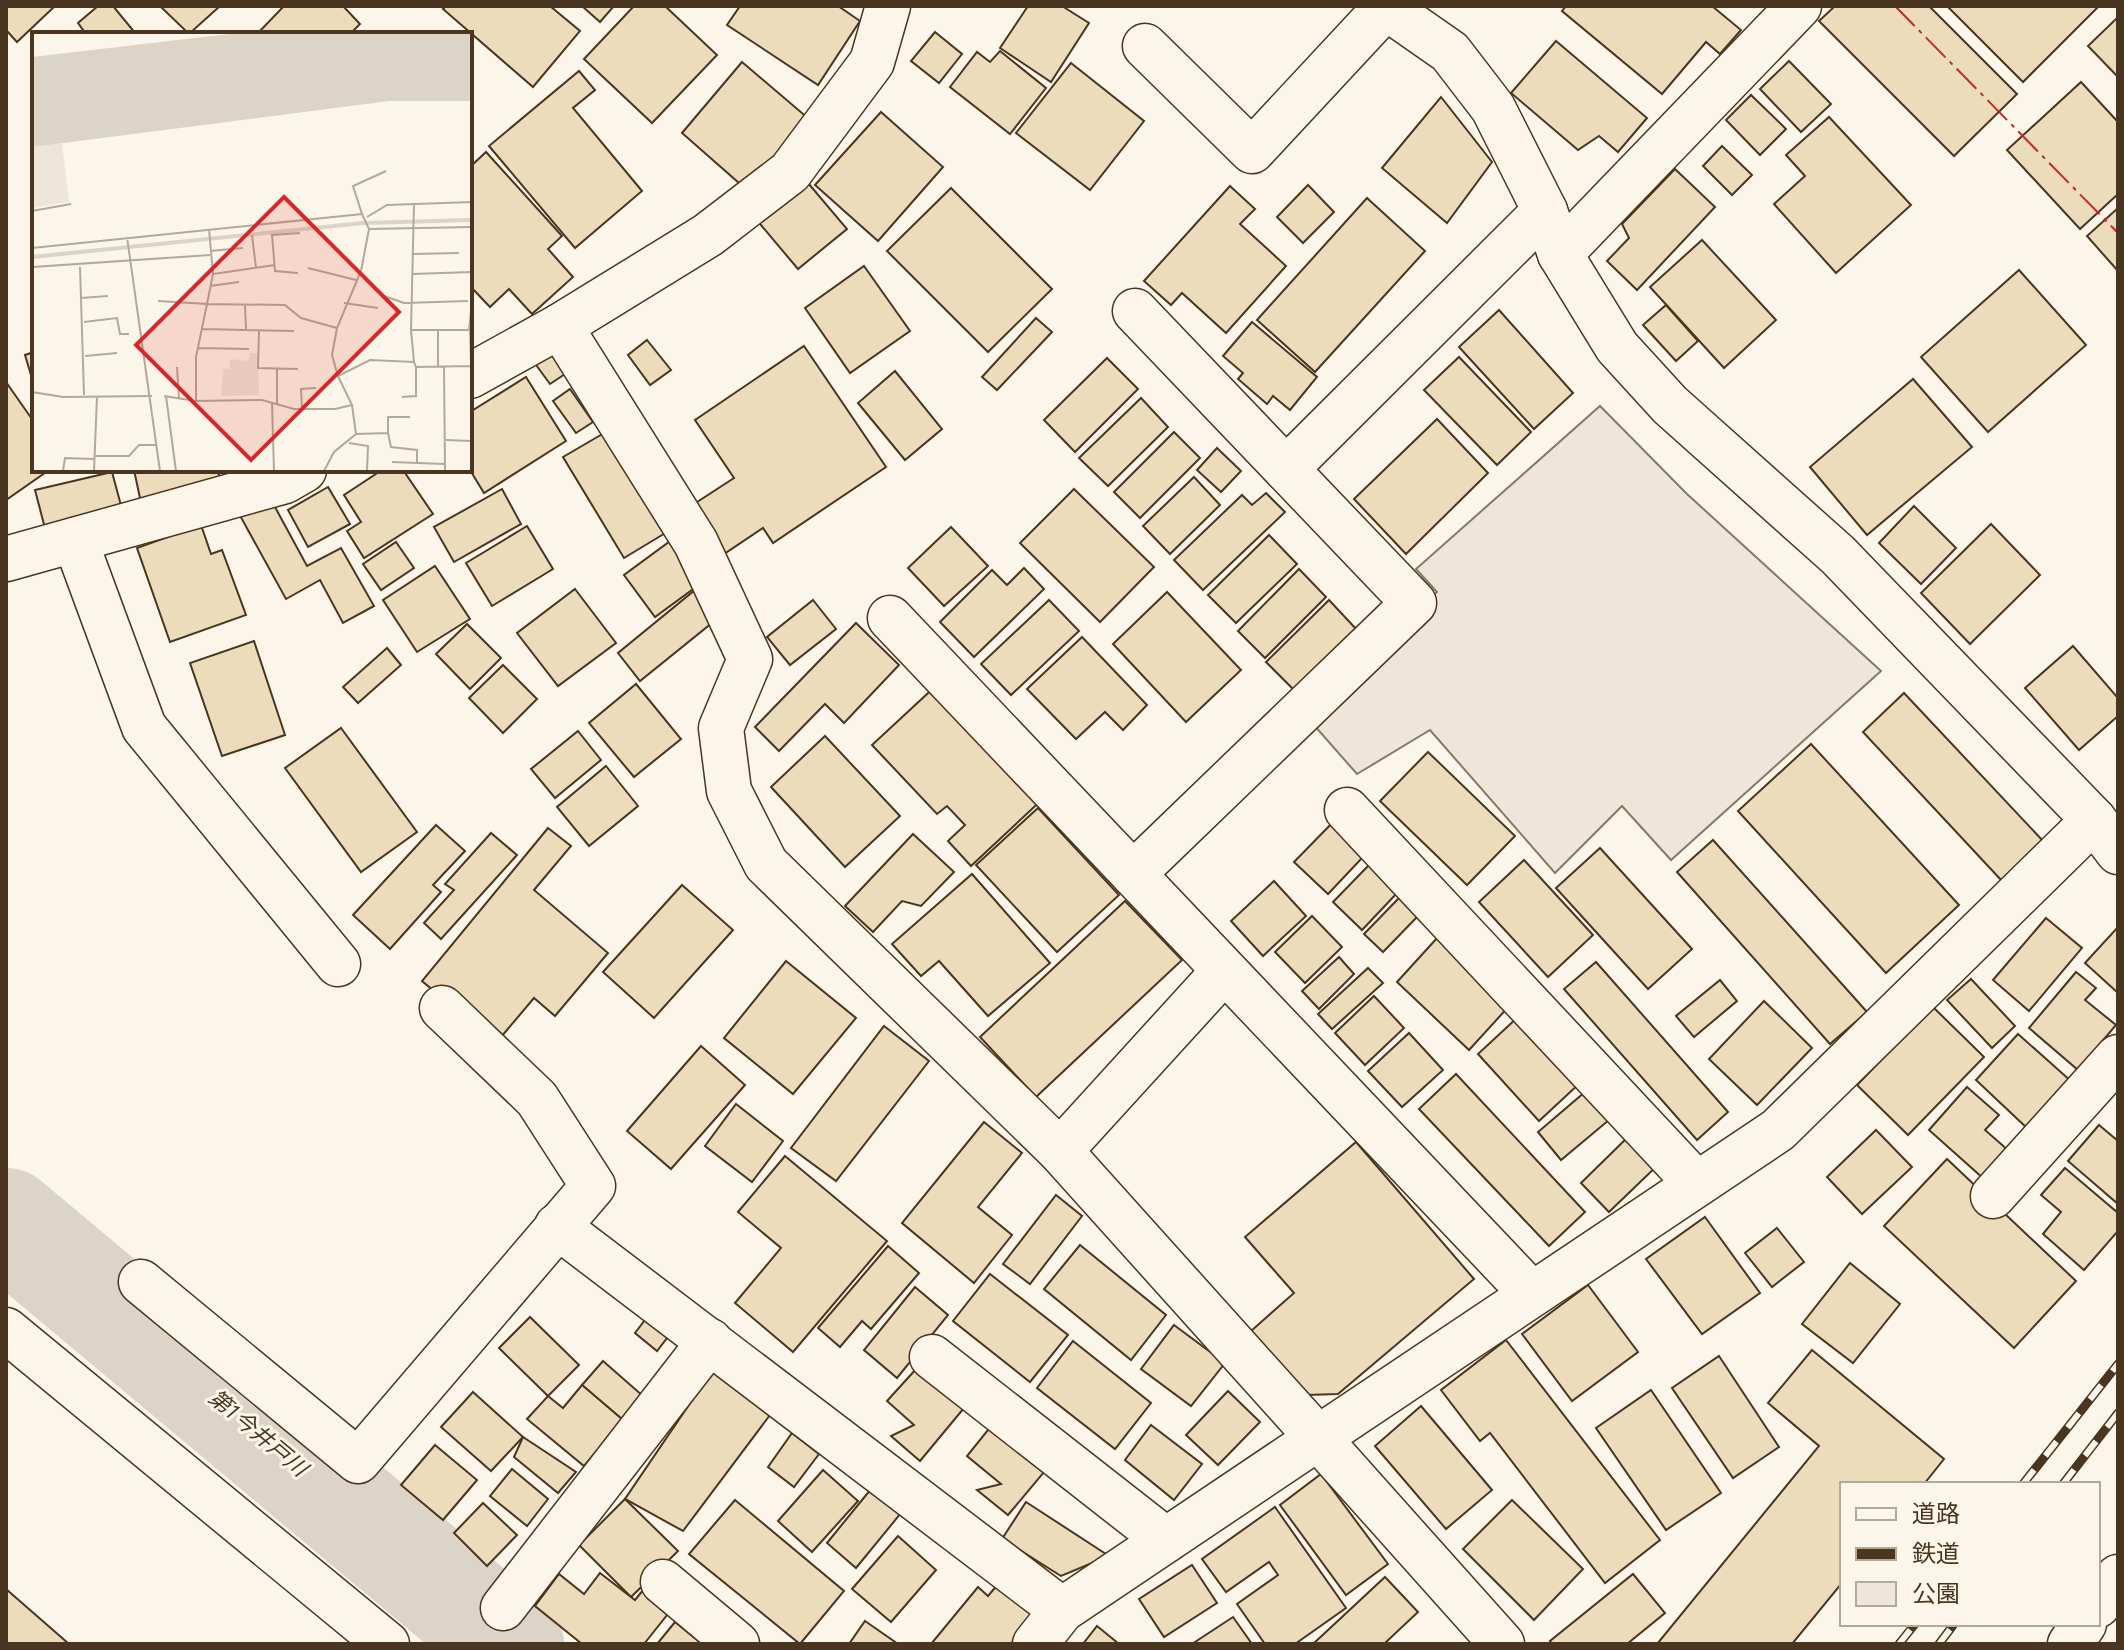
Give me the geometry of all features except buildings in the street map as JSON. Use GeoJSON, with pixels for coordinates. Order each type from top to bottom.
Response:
{"type":"FeatureCollection","features":[{"type":"Feature","properties":{"kind":"street"},"geometry":{"type":"LineString","coordinates":[[472,375],[560,326],[708,235],[790,172],[872,62],[888,6]]}},
{"type":"Feature","properties":{"kind":"street"},"geometry":{"type":"LineString","coordinates":[[1560,254],[1799,6]]}},
{"type":"Feature","properties":{"kind":"street"},"geometry":{"type":"LineString","coordinates":[[1035,1644],[1062,1610],[1778,1130],[2106,836],[1838,555],[1670,405],[1617,347],[1560,254],[1545,211],[1493,108],[1450,52],[1385,7],[1252,151],[1145,46]]}},
{"type":"Feature","properties":{"kind":"street"},"geometry":{"type":"LineString","coordinates":[[1286,469],[1545,211]]}},
{"type":"Feature","properties":{"kind":"street"},"geometry":{"type":"LineString","coordinates":[[1133,874],[1414,603],[1135,311]]}},
{"type":"Feature","properties":{"kind":"street"},"geometry":{"type":"LineString","coordinates":[[560,326],[696,543],[750,659],[721,728],[729,791],[766,864],[1060,1151],[1502,1644]]}},
{"type":"Feature","properties":{"kind":"street"},"geometry":{"type":"LineString","coordinates":[[6,559],[285,481],[301,472]]}},
{"type":"Feature","properties":{"kind":"street"},"geometry":{"type":"LineString","coordinates":[[75,540],[144,727],[338,964]]}},
{"type":"Feature","properties":{"kind":"street"},"geometry":{"type":"LineString","coordinates":[[890,618],[1532,1294]]}},
{"type":"Feature","properties":{"kind":"street"},"geometry":{"type":"LineString","coordinates":[[1347,810],[1697,1184]]}},
{"type":"Feature","properties":{"kind":"street"},"geometry":{"type":"LineString","coordinates":[[1060,1151],[1224,971]]}},
{"type":"Feature","properties":{"kind":"street"},"geometry":{"type":"LineString","coordinates":[[141,1282],[358,1461],[593,1186],[537,1099],[442,1008]]}},
{"type":"Feature","properties":{"kind":"street"},"geometry":{"type":"LineString","coordinates":[[1993,1196],[2118,1057]]}},
{"type":"Feature","properties":{"kind":"street"},"geometry":{"type":"LineString","coordinates":[[557,1226],[1062,1610]]}},
{"type":"Feature","properties":{"kind":"street"},"geometry":{"type":"LineString","coordinates":[[6,1330],[387,1644]]}},
{"type":"Feature","properties":{"kind":"street"},"geometry":{"type":"LineString","coordinates":[[503,1608],[710,1341]]}},
{"type":"Feature","properties":{"kind":"street"},"geometry":{"type":"LineString","coordinates":[[932,1357],[1166,1540]]}},
{"type":"Feature","properties":{"kind":"street"},"geometry":{"type":"LineString","coordinates":[[2100,1602],[2118,1577]]}},
{"type":"Feature","properties":{"kind":"street"},"geometry":{"type":"LineString","coordinates":[[663,1582],[737,1644]]}},
{"type":"Feature","properties":{"kind":"street"},"geometry":{"type":"LineString","coordinates":[[2070,1644],[2083,1626]]}},
{"type":"Feature","properties":{"kind":"green space"},"geometry":{"type":"Polygon","coordinates":[[[1600,406],[1687,494],[1881,671],[1671,860],[1622,806],[1555,873],[1430,730],[1357,774],[1306,716],[1437,592],[1416,569],[1600,406]]]}},
{"type":"Feature","properties":{"kind":"waterway","name":"第1今井戸川"},"geometry":{"type":"LineString","coordinates":[[6,1222],[510,1644]]}},
{"type":"Feature","properties":{"kind":"railway"},"geometry":{"type":"LineString","coordinates":[[2025,1482],[2118,1364]]}},
{"type":"Feature","properties":{"kind":"railway"},"geometry":{"type":"LineString","coordinates":[[2065,1482],[2118,1413]]}},
{"type":"Feature","properties":{"kind":"railway"},"geometry":{"type":"LineString","coordinates":[[1899,1644],[1913,1626]]}},
{"type":"Feature","properties":{"kind":"railway"},"geometry":{"type":"LineString","coordinates":[[1939,1644],[1952,1626]]}},
{"type":"Feature","properties":{"kind":"power"},"geometry":{"type":"LineString","coordinates":[[1895,6],[2118,233]]}}]}
